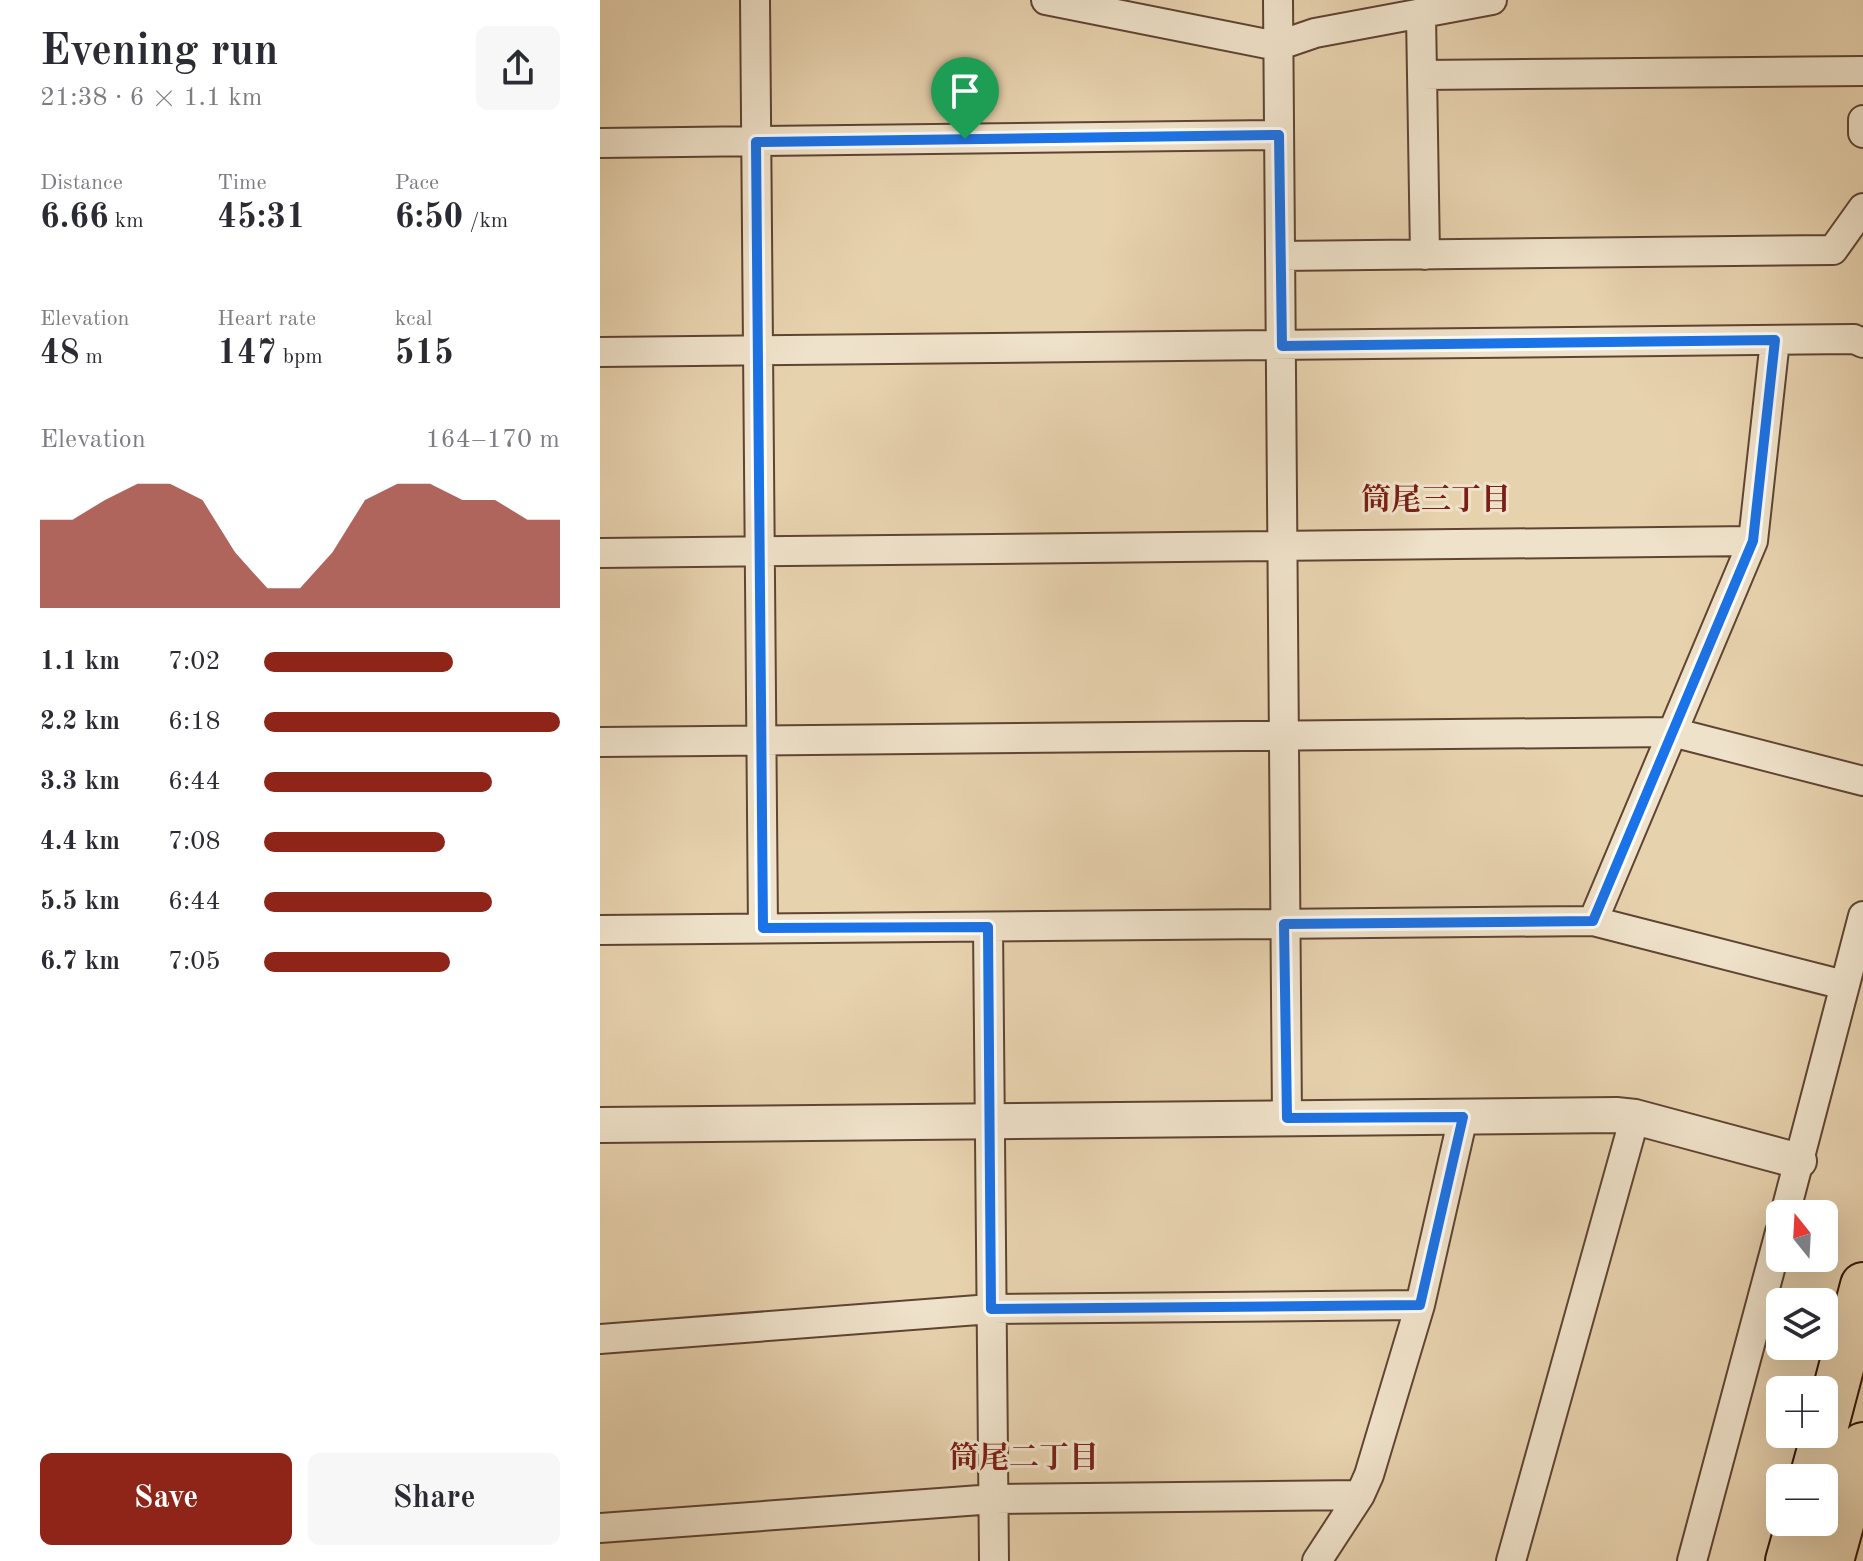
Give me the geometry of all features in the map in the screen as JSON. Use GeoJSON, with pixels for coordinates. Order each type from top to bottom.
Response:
{"type":"FeatureCollection","features":[{"type":"Feature","properties":{"kind":"highway"},"geometry":{"type":"LineString","coordinates":[[1838,1380],[1863,1285]]}},
{"type":"Feature","properties":{"kind":"highway"},"geometry":{"type":"LineString","coordinates":[[1831,1561],[1863,1445]]}},
{"type":"Feature","properties":{"kind":"highway"},"geometry":{"type":"LineString","coordinates":[[1788,1561],[1795,1536]]}},
{"type":"Feature","properties":{"kind":"street"},"geometry":{"type":"LineString","coordinates":[[755,0],[763,928]]}},
{"type":"Feature","properties":{"kind":"street"},"geometry":{"type":"LineString","coordinates":[[1046,0],[1278,23],[1315,33],[1492,0]]}},
{"type":"Feature","properties":{"kind":"street"},"geometry":{"type":"LineString","coordinates":[[1421,15],[1425,255]]}},
{"type":"Feature","properties":{"kind":"street"},"geometry":{"type":"LineString","coordinates":[[1278,23],[1287,1118]]}},
{"type":"Feature","properties":{"kind":"street"},"geometry":{"type":"LineString","coordinates":[[1422,75],[1863,71]]}},
{"type":"Feature","properties":{"kind":"street"},"geometry":{"type":"LineString","coordinates":[[1863,120],[1863,133]]}},
{"type":"Feature","properties":{"kind":"street"},"geometry":{"type":"LineString","coordinates":[[600,143],[1279,135]]}},
{"type":"Feature","properties":{"kind":"street"},"geometry":{"type":"LineString","coordinates":[[1280,256],[1833,250],[1863,208]]}},
{"type":"Feature","properties":{"kind":"street"},"geometry":{"type":"LineString","coordinates":[[600,352],[1854,339],[1863,343]]}},
{"type":"Feature","properties":{"kind":"street"},"geometry":{"type":"LineString","coordinates":[[1593,921],[1753,541],[1775,340]]}},
{"type":"Feature","properties":{"kind":"street"},"geometry":{"type":"LineString","coordinates":[[600,553],[1753,541]]}},
{"type":"Feature","properties":{"kind":"street"},"geometry":{"type":"LineString","coordinates":[[600,742],[1672,732],[1863,781]]}},
{"type":"Feature","properties":{"kind":"street"},"geometry":{"type":"LineString","coordinates":[[1789,1200],[1863,916]]}},
{"type":"Feature","properties":{"kind":"street"},"geometry":{"type":"LineString","coordinates":[[600,930],[1593,921],[1844,985]]}},
{"type":"Feature","properties":{"kind":"street"},"geometry":{"type":"LineString","coordinates":[[988,927],[994,1561]]}},
{"type":"Feature","properties":{"kind":"street"},"geometry":{"type":"LineString","coordinates":[[600,1125],[1616,1115],[1635,1117],[1799,1161]]}},
{"type":"Feature","properties":{"kind":"street"},"geometry":{"type":"LineString","coordinates":[[1317,1561],[1360,1495],[1369,1475],[1420,1305],[1463,1117]]}},
{"type":"Feature","properties":{"kind":"street"},"geometry":{"type":"LineString","coordinates":[[1511,1561],[1635,1117]]}},
{"type":"Feature","properties":{"kind":"street"},"geometry":{"type":"LineString","coordinates":[[1692,1561],[1769,1272]]}},
{"type":"Feature","properties":{"kind":"street"},"geometry":{"type":"LineString","coordinates":[[600,1339],[991,1309],[1420,1305]]}},
{"type":"Feature","properties":{"kind":"street"},"geometry":{"type":"LineString","coordinates":[[600,1528],[994,1499],[1360,1495]]}},
{"type":"Feature","properties":{"kind":"district","name":"筒尾三丁目"},"geometry":{"type":"Point","coordinates":[1436,501]}},
{"type":"Feature","properties":{"kind":"district","name":"筒尾二丁目"},"geometry":{"type":"Point","coordinates":[1024,1459]}},
{"type":"Feature","properties":{"kind":"route"},"geometry":{"type":"LineString","coordinates":[[1279,135],[1282,346],[1775,340],[1753,541],[1593,921],[1284,924],[1287,1118],[1463,1117],[1420,1305],[991,1309],[988,927],[763,928],[756,142],[965,139],[1279,135]]}}]}
